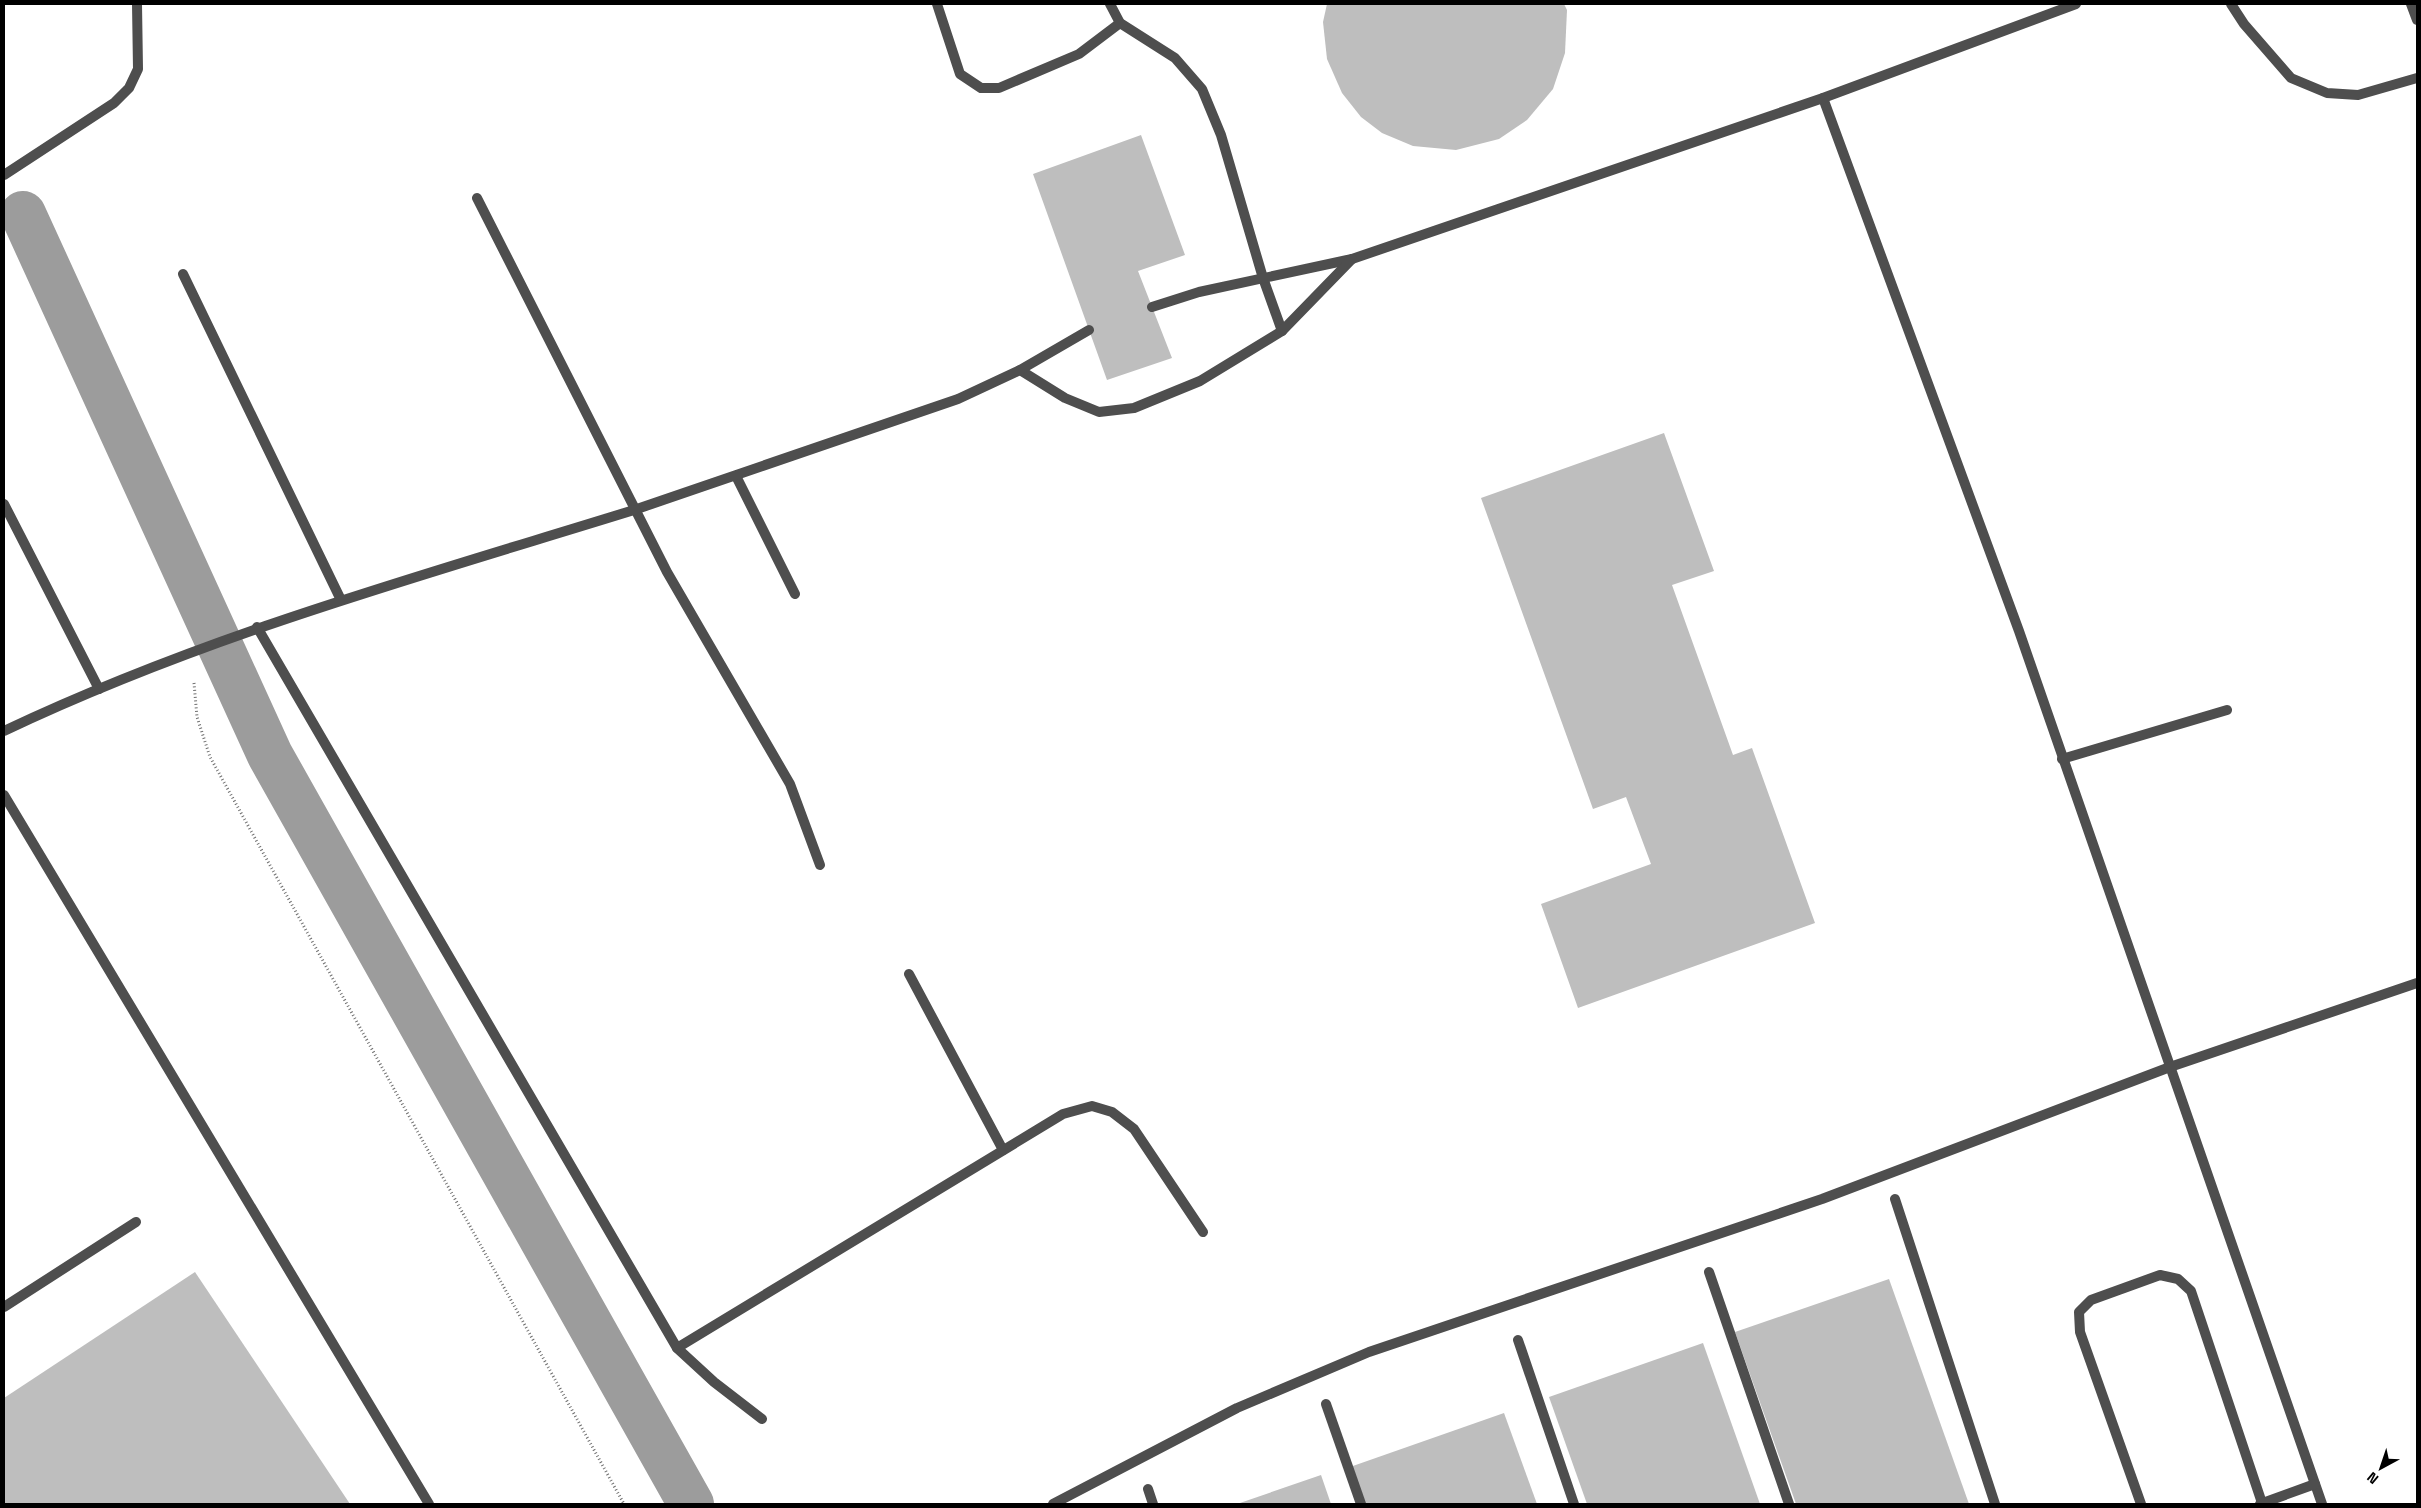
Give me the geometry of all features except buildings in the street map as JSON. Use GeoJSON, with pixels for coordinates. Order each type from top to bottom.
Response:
{"type":"FeatureCollection","features":[{"type":"Feature","properties":{"kind":"street"},"geometry":{"type":"LineString","coordinates":[[4,175],[114,103],[129,88],[138,69],[137,4]]}},
{"type":"Feature","properties":{"kind":"street"},"geometry":{"type":"LineString","coordinates":[[937,4],[960,74],[981,88],[999,88],[1079,54],[1120,23]]}},
{"type":"Feature","properties":{"kind":"street"},"geometry":{"type":"LineString","coordinates":[[1110,4],[1120,23],[1175,58],[1202,89],[1221,135],[1263,278],[1282,331]]}},
{"type":"Feature","properties":{"kind":"street"},"geometry":{"type":"LineString","coordinates":[[1152,307],[1199,292],[1352,259],[1822,98],[2076,4]]}},
{"type":"Feature","properties":{"kind":"street"},"geometry":{"type":"LineString","coordinates":[[2231,4],[2244,24],[2291,78],[2327,93],[2358,95],[2417,78]]}},
{"type":"Feature","properties":{"kind":"street"},"geometry":{"type":"LineString","coordinates":[[2411,4],[2417,20]]}},
{"type":"Feature","properties":{"kind":"street"},"geometry":{"type":"LineString","coordinates":[[1822,98],[2016,622],[2322,1504]]}},
{"type":"Feature","properties":{"kind":"street"},"geometry":{"type":"LineString","coordinates":[[477,198],[667,572],[790,784],[820,865]]}},
{"type":"Feature","properties":{"kind":"street"},"geometry":{"type":"LineString","coordinates":[[1020,370],[1066,398],[1099,412],[1134,408],[1200,381],[1282,331],[1352,259]]}},
{"type":"Feature","properties":{"kind":"street"},"geometry":{"type":"LineString","coordinates":[[183,274],[341,600]]}},
{"type":"Feature","properties":{"kind":"street"},"geometry":{"type":"LineString","coordinates":[[4,731],[99,689],[257,627],[634,510],[913,416],[958,399],[1020,370],[1089,330]]}},
{"type":"Feature","properties":{"kind":"street"},"geometry":{"type":"LineString","coordinates":[[736,476],[796,594]]}},
{"type":"Feature","properties":{"kind":"street"},"geometry":{"type":"LineString","coordinates":[[4,504],[99,689]]}},
{"type":"Feature","properties":{"kind":"street"},"geometry":{"type":"LineString","coordinates":[[257,627],[677,1348],[714,1382],[762,1419]]}},
{"type":"Feature","properties":{"kind":"street"},"geometry":{"type":"LineString","coordinates":[[2062,759],[2227,710]]}},
{"type":"Feature","properties":{"kind":"street"},"geometry":{"type":"LineString","coordinates":[[4,795],[429,1504]]}},
{"type":"Feature","properties":{"kind":"street"},"geometry":{"type":"LineString","coordinates":[[908,974],[1004,1150]]}},
{"type":"Feature","properties":{"kind":"street"},"geometry":{"type":"LineString","coordinates":[[1053,1504],[1237,1408],[1369,1352],[1822,1199],[2170,1067],[2417,983]]}},
{"type":"Feature","properties":{"kind":"street"},"geometry":{"type":"LineString","coordinates":[[677,1348],[1063,1114],[1092,1106],[1112,1112],[1134,1129],[1203,1232]]}},
{"type":"Feature","properties":{"kind":"street"},"geometry":{"type":"LineString","coordinates":[[1895,1199],[1995,1504]]}},
{"type":"Feature","properties":{"kind":"street"},"geometry":{"type":"LineString","coordinates":[[4,1307],[136,1222]]}},
{"type":"Feature","properties":{"kind":"street"},"geometry":{"type":"LineString","coordinates":[[1709,1272],[1788,1504]]}},
{"type":"Feature","properties":{"kind":"street"},"geometry":{"type":"LineString","coordinates":[[2141,1504],[2080,1332],[2079,1312],[2090,1300],[2160,1275],[2178,1279],[2191,1291],[2261,1504],[2315,1484]]}},
{"type":"Feature","properties":{"kind":"street"},"geometry":{"type":"LineString","coordinates":[[1518,1340],[1574,1504]]}},
{"type":"Feature","properties":{"kind":"street"},"geometry":{"type":"LineString","coordinates":[[1326,1404],[1361,1504]]}},
{"type":"Feature","properties":{"kind":"street"},"geometry":{"type":"LineString","coordinates":[[1148,1489],[1153,1504]]}},
{"type":"Feature","properties":{"kind":"path"},"geometry":{"type":"LineString","coordinates":[[191,653],[197,717],[210,756],[624,1504]]}},
{"type":"Feature","properties":{"kind":"waterway"},"geometry":{"type":"LineString","coordinates":[[23,214],[270,755],[691,1504]]}}]}
